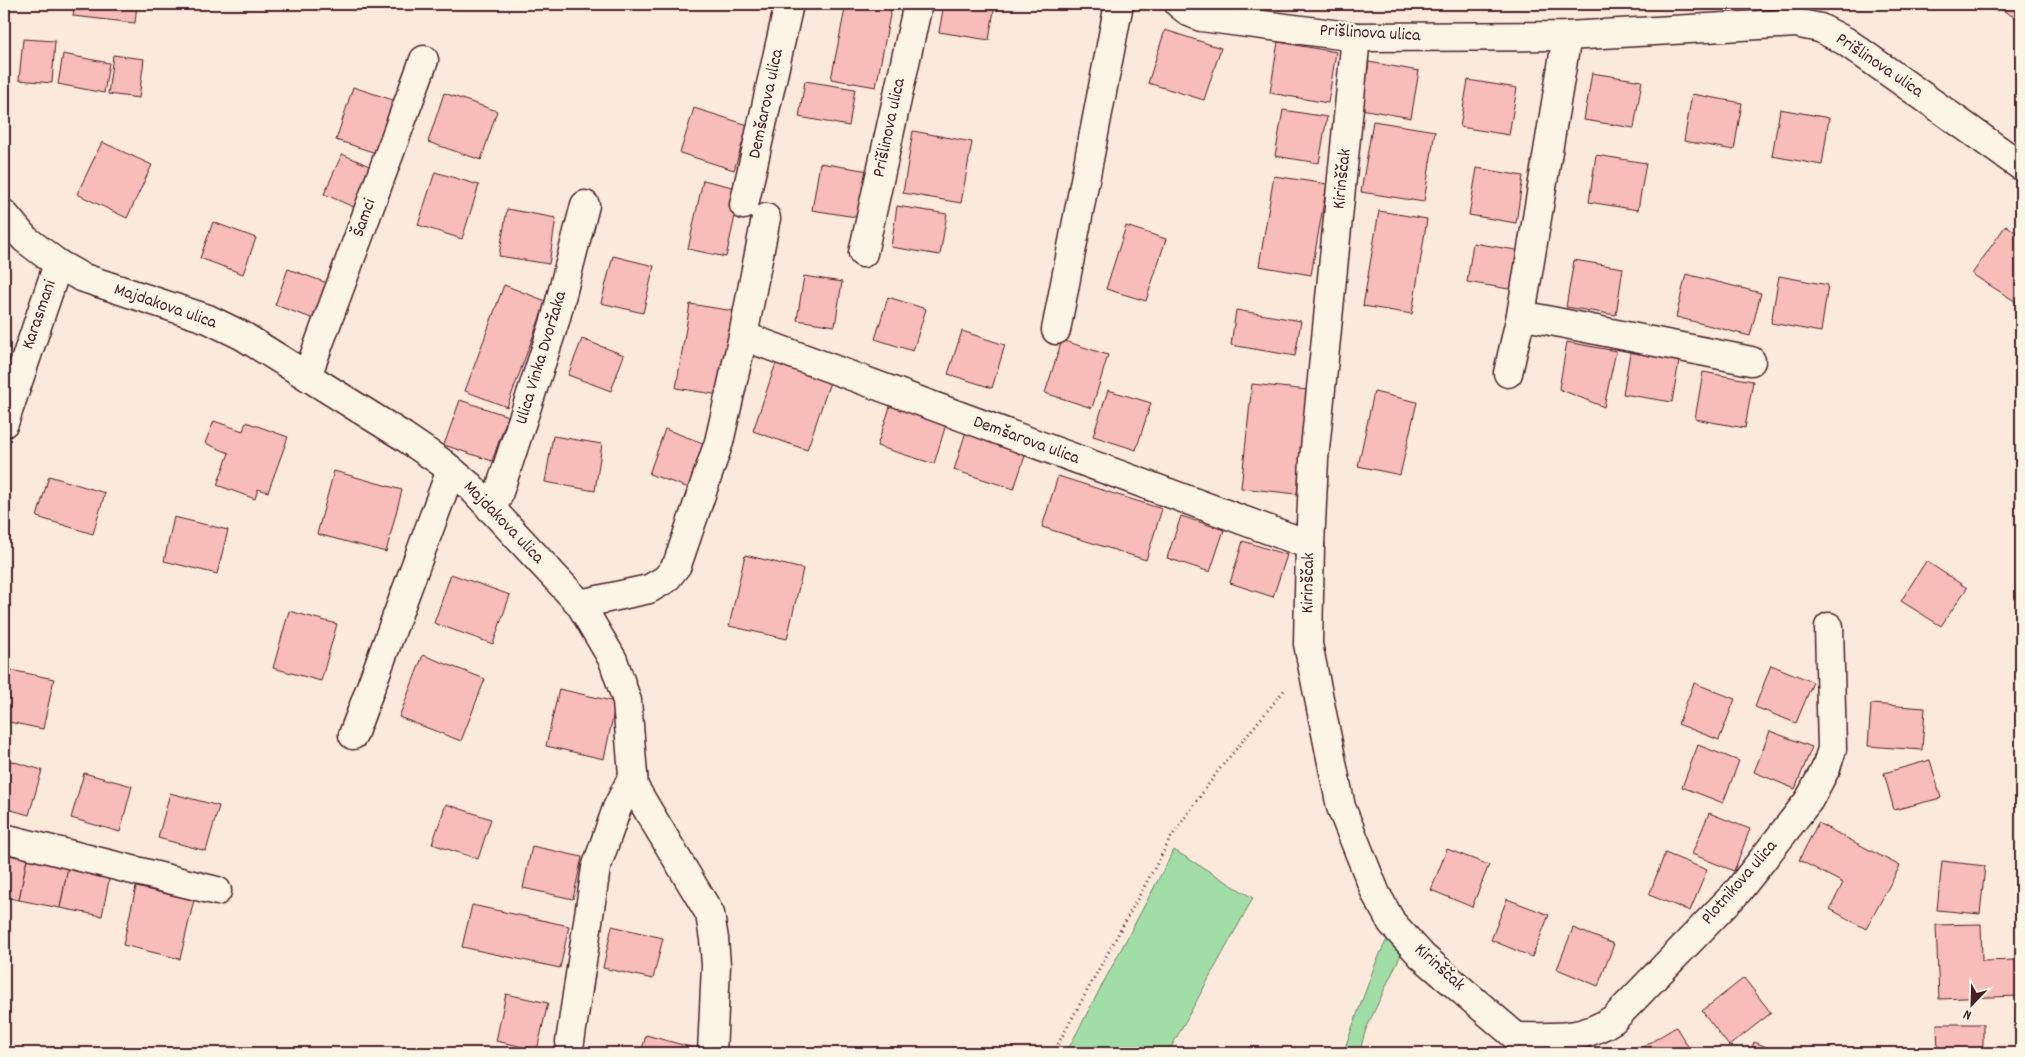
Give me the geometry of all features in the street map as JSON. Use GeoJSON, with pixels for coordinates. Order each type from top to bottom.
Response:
{"type":"FeatureCollection","features":[{"type":"Feature","properties":{"kind":"street","name":"Demšarova ulica"},"geometry":{"type":"LineString","coordinates":[[580,604],[648,589],[666,579],[677,565],[719,442],[743,336],[755,211],[789,4]]}},
{"type":"Feature","properties":{"kind":"street","name":"Prišlinova ulica"},"geometry":{"type":"LineString","coordinates":[[863,253],[918,4]]}},
{"type":"Feature","properties":{"kind":"street"},"geometry":{"type":"LineString","coordinates":[[1056,330],[1119,4]]}},
{"type":"Feature","properties":{"kind":"street","name":"Prišlinova ulica"},"geometry":{"type":"LineString","coordinates":[[1179,4],[1189,12],[1201,17],[1356,36],[1567,36],[1796,23],[1820,28],[1845,41],[2021,166]]}},
{"type":"Feature","properties":{"kind":"street","name":"Kirinščak"},"geometry":{"type":"LineString","coordinates":[[1356,36],[1314,459],[1308,644],[1340,807],[1380,901],[1392,923],[1422,956],[1526,1045]]}},
{"type":"Feature","properties":{"kind":"street"},"geometry":{"type":"LineString","coordinates":[[1508,373],[1521,315],[1567,36]]}},
{"type":"Feature","properties":{"kind":"street","name":"Šamci"},"geometry":{"type":"LineString","coordinates":[[307,376],[424,60]]}},
{"type":"Feature","properties":{"kind":"street","name":"Ulica Vinka Dvoržaka"},"geometry":{"type":"LineString","coordinates":[[492,509],[555,321],[585,205]]}},
{"type":"Feature","properties":{"kind":"street","name":"Majdakova ulica"},"geometry":{"type":"LineString","coordinates":[[4,214],[26,239],[58,264],[81,277],[208,320],[243,336],[403,436],[451,470],[471,487],[580,604],[613,660],[627,701],[634,787],[710,914],[716,965],[712,1053]]}},
{"type":"Feature","properties":{"kind":"street","name":"Karasmani"},"geometry":{"type":"LineString","coordinates":[[4,424],[58,264]]}},
{"type":"Feature","properties":{"kind":"street"},"geometry":{"type":"LineString","coordinates":[[1521,315],[1751,361]]}},
{"type":"Feature","properties":{"kind":"street","name":"Demšarova ulica"},"geometry":{"type":"LineString","coordinates":[[743,336],[1310,545]]}},
{"type":"Feature","properties":{"kind":"street"},"geometry":{"type":"LineString","coordinates":[[353,735],[451,470]]}},
{"type":"Feature","properties":{"kind":"street","name":"Plotnikova ulica"},"geometry":{"type":"LineString","coordinates":[[1526,1045],[1577,1036],[1600,1029],[1614,1019],[1738,891],[1809,800],[1826,768],[1832,749],[1829,626]]}},
{"type":"Feature","properties":{"kind":"street"},"geometry":{"type":"LineString","coordinates":[[570,1042],[596,868],[617,808],[633,776]]}},
{"type":"Feature","properties":{"kind":"street"},"geometry":{"type":"LineString","coordinates":[[4,838],[218,890]]}},
{"type":"Feature","properties":{"kind":"path"},"geometry":{"type":"LineString","coordinates":[[1053,1053],[1172,836],[1218,771],[1311,659]]}},
{"type":"Feature","properties":{"kind":"green space"},"geometry":{"type":"Polygon","coordinates":[[[1684,4],[1833,4],[1826,8],[1684,4]]]}},
{"type":"Feature","properties":{"kind":"green space"},"geometry":{"type":"Polygon","coordinates":[[[1174,850],[1253,898],[1168,1053],[1066,1053],[1174,850]]]}},
{"type":"Feature","properties":{"kind":"green space"},"geometry":{"type":"Polygon","coordinates":[[[1387,939],[1402,952],[1366,1029],[1359,1053],[1343,1053],[1375,965],[1387,939]]]}},
{"type":"Feature","properties":{"kind":"building"},"geometry":{"type":"Polygon","coordinates":[[[74,4],[137,4],[135,23],[73,16],[74,4]]]}},
{"type":"Feature","properties":{"kind":"building"},"geometry":{"type":"Polygon","coordinates":[[[846,4],[892,5],[876,87],[831,79],[846,4]]]}},
{"type":"Feature","properties":{"kind":"building"},"geometry":{"type":"Polygon","coordinates":[[[944,4],[995,4],[989,40],[939,32],[944,4]]]}},
{"type":"Feature","properties":{"kind":"building"},"geometry":{"type":"Polygon","coordinates":[[[1992,4],[2021,4],[2021,21],[1992,4]]]}},
{"type":"Feature","properties":{"kind":"building"},"geometry":{"type":"Polygon","coordinates":[[[1165,30],[1221,48],[1204,100],[1148,83],[1165,30]]]}},
{"type":"Feature","properties":{"kind":"building"},"geometry":{"type":"Polygon","coordinates":[[[23,39],[55,41],[52,83],[19,80],[23,39]]]}},
{"type":"Feature","properties":{"kind":"building"},"geometry":{"type":"Polygon","coordinates":[[[1278,42],[1336,52],[1328,103],[1270,93],[1278,42]]]}},
{"type":"Feature","properties":{"kind":"building"},"geometry":{"type":"Polygon","coordinates":[[[63,54],[109,63],[104,93],[58,84],[63,54]]]}},
{"type":"Feature","properties":{"kind":"building"},"geometry":{"type":"Polygon","coordinates":[[[113,55],[144,59],[139,98],[108,94],[113,55]]]}},
{"type":"Feature","properties":{"kind":"building"},"geometry":{"type":"Polygon","coordinates":[[[1369,62],[1419,71],[1411,118],[1361,109],[1369,62]]]}},
{"type":"Feature","properties":{"kind":"building"},"geometry":{"type":"Polygon","coordinates":[[[1592,73],[1642,81],[1634,128],[1584,120],[1592,73]]]}},
{"type":"Feature","properties":{"kind":"building"},"geometry":{"type":"Polygon","coordinates":[[[1468,80],[1517,88],[1509,135],[1460,127],[1468,80]]]}},
{"type":"Feature","properties":{"kind":"building"},"geometry":{"type":"Polygon","coordinates":[[[805,81],[855,89],[849,126],[799,117],[805,81]]]}},
{"type":"Feature","properties":{"kind":"building"},"geometry":{"type":"Polygon","coordinates":[[[353,87],[396,101],[379,154],[336,140],[353,87]]]}},
{"type":"Feature","properties":{"kind":"building"},"geometry":{"type":"Polygon","coordinates":[[[444,93],[497,111],[481,160],[428,142],[444,93]]]}},
{"type":"Feature","properties":{"kind":"building"},"geometry":{"type":"Polygon","coordinates":[[[1692,94],[1742,103],[1734,150],[1684,141],[1692,94]]]}},
{"type":"Feature","properties":{"kind":"building"},"geometry":{"type":"Polygon","coordinates":[[[694,108],[748,125],[734,170],[680,153],[694,108]]]}},
{"type":"Feature","properties":{"kind":"building"},"geometry":{"type":"Polygon","coordinates":[[[1780,109],[1829,118],[1822,165],[1772,156],[1780,109]]]}},
{"type":"Feature","properties":{"kind":"building"},"geometry":{"type":"Polygon","coordinates":[[[1283,110],[1327,117],[1319,163],[1275,156],[1283,110]]]}},
{"type":"Feature","properties":{"kind":"building"},"geometry":{"type":"Polygon","coordinates":[[[1373,121],[1435,131],[1424,202],[1361,192],[1373,121]]]}},
{"type":"Feature","properties":{"kind":"building"},"geometry":{"type":"Polygon","coordinates":[[[913,131],[972,142],[961,203],[903,193],[913,131]]]}},
{"type":"Feature","properties":{"kind":"building"},"geometry":{"type":"Polygon","coordinates":[[[102,142],[152,165],[127,218],[77,194],[102,142]]]}},
{"type":"Feature","properties":{"kind":"building"},"geometry":{"type":"Polygon","coordinates":[[[342,154],[374,168],[356,208],[324,194],[342,154]]]}},
{"type":"Feature","properties":{"kind":"building"},"geometry":{"type":"Polygon","coordinates":[[[1596,155],[1646,163],[1638,210],[1589,202],[1596,155]]]}},
{"type":"Feature","properties":{"kind":"building"},"geometry":{"type":"Polygon","coordinates":[[[820,163],[869,171],[862,218],[812,210],[820,163]]]}},
{"type":"Feature","properties":{"kind":"building"},"geometry":{"type":"Polygon","coordinates":[[[1477,168],[1523,176],[1516,223],[1469,215],[1477,168]]]}},
{"type":"Feature","properties":{"kind":"building"},"geometry":{"type":"Polygon","coordinates":[[[435,172],[479,185],[462,239],[418,225],[435,172]]]}},
{"type":"Feature","properties":{"kind":"building"},"geometry":{"type":"Polygon","coordinates":[[[1274,176],[1327,184],[1311,275],[1259,266],[1274,176]]]}},
{"type":"Feature","properties":{"kind":"building"},"geometry":{"type":"Polygon","coordinates":[[[703,180],[741,189],[726,257],[688,249],[703,180]]]}},
{"type":"Feature","properties":{"kind":"building"},"geometry":{"type":"Polygon","coordinates":[[[897,206],[947,214],[940,255],[891,247],[897,206]]]}},
{"type":"Feature","properties":{"kind":"building"},"geometry":{"type":"Polygon","coordinates":[[[507,209],[556,218],[549,264],[499,256],[507,209]]]}},
{"type":"Feature","properties":{"kind":"building"},"geometry":{"type":"Polygon","coordinates":[[[1379,211],[1427,219],[1412,314],[1363,306],[1379,211]]]}},
{"type":"Feature","properties":{"kind":"building"},"geometry":{"type":"Polygon","coordinates":[[[213,222],[256,238],[243,274],[200,258],[213,222]]]}},
{"type":"Feature","properties":{"kind":"building"},"geometry":{"type":"Polygon","coordinates":[[[2006,225],[2021,236],[2021,305],[1972,274],[2006,225]]]}},
{"type":"Feature","properties":{"kind":"building"},"geometry":{"type":"Polygon","coordinates":[[[1126,226],[1166,239],[1146,301],[1106,289],[1126,226]]]}},
{"type":"Feature","properties":{"kind":"building"},"geometry":{"type":"Polygon","coordinates":[[[1473,243],[1522,251],[1515,290],[1467,282],[1473,243]]]}},
{"type":"Feature","properties":{"kind":"building"},"geometry":{"type":"Polygon","coordinates":[[[613,256],[654,266],[643,313],[601,303],[613,256]]]}},
{"type":"Feature","properties":{"kind":"building"},"geometry":{"type":"Polygon","coordinates":[[[1574,260],[1623,268],[1616,315],[1566,307],[1574,260]]]}},
{"type":"Feature","properties":{"kind":"building"},"geometry":{"type":"Polygon","coordinates":[[[288,269],[330,284],[317,320],[275,305],[288,269]]]}},
{"type":"Feature","properties":{"kind":"building"},"geometry":{"type":"Polygon","coordinates":[[[1686,274],[1761,293],[1750,336],[1676,317],[1686,274]]]}},
{"type":"Feature","properties":{"kind":"building"},"geometry":{"type":"Polygon","coordinates":[[[804,276],[842,282],[835,326],[797,320],[804,276]]]}},
{"type":"Feature","properties":{"kind":"building"},"geometry":{"type":"Polygon","coordinates":[[[1779,276],[1828,285],[1821,332],[1771,323],[1779,276]]]}},
{"type":"Feature","properties":{"kind":"building"},"geometry":{"type":"Polygon","coordinates":[[[504,285],[546,301],[507,407],[465,391],[504,285]]]}},
{"type":"Feature","properties":{"kind":"building"},"geometry":{"type":"Polygon","coordinates":[[[888,297],[926,309],[913,351],[875,339],[888,297]]]}},
{"type":"Feature","properties":{"kind":"building"},"geometry":{"type":"Polygon","coordinates":[[[690,304],[740,312],[726,396],[676,388],[690,304]]]}},
{"type":"Feature","properties":{"kind":"building"},"geometry":{"type":"Polygon","coordinates":[[[1236,310],[1301,321],[1295,356],[1231,345],[1236,310]]]}},
{"type":"Feature","properties":{"kind":"building"},"geometry":{"type":"Polygon","coordinates":[[[962,331],[1005,345],[992,388],[948,374],[962,331]]]}},
{"type":"Feature","properties":{"kind":"building"},"geometry":{"type":"Polygon","coordinates":[[[582,339],[624,355],[611,391],[568,375],[582,339]]]}},
{"type":"Feature","properties":{"kind":"building"},"geometry":{"type":"Polygon","coordinates":[[[1062,340],[1108,355],[1092,408],[1045,393],[1062,340]]]}},
{"type":"Feature","properties":{"kind":"building"},"geometry":{"type":"Polygon","coordinates":[[[1567,342],[1616,351],[1604,407],[1559,389],[1567,342]]]}},
{"type":"Feature","properties":{"kind":"building"},"geometry":{"type":"Polygon","coordinates":[[[1631,347],[1680,355],[1672,402],[1623,394],[1631,347]]]}},
{"type":"Feature","properties":{"kind":"building"},"geometry":{"type":"Polygon","coordinates":[[[776,363],[830,382],[807,450],[753,431],[776,363]]]}},
{"type":"Feature","properties":{"kind":"building"},"geometry":{"type":"Polygon","coordinates":[[[1703,372],[1753,381],[1745,428],[1695,419],[1703,372]]]}},
{"type":"Feature","properties":{"kind":"building"},"geometry":{"type":"Polygon","coordinates":[[[1252,384],[1308,390],[1297,494],[1241,488],[1252,384]]]}},
{"type":"Feature","properties":{"kind":"building"},"geometry":{"type":"Polygon","coordinates":[[[1108,390],[1151,403],[1136,450],[1093,436],[1108,390]]]}},
{"type":"Feature","properties":{"kind":"building"},"geometry":{"type":"Polygon","coordinates":[[[1374,392],[1417,402],[1400,475],[1358,466],[1374,392]]]}},
{"type":"Feature","properties":{"kind":"building"},"geometry":{"type":"Polygon","coordinates":[[[460,400],[508,416],[492,461],[444,445],[460,400]]]}},
{"type":"Feature","properties":{"kind":"building"},"geometry":{"type":"Polygon","coordinates":[[[891,404],[947,421],[934,464],[877,446],[891,404]]]}},
{"type":"Feature","properties":{"kind":"building"},"geometry":{"type":"Polygon","coordinates":[[[214,421],[243,431],[246,422],[288,437],[268,492],[258,489],[255,499],[217,485],[229,453],[205,443],[214,421]]]}},
{"type":"Feature","properties":{"kind":"building"},"geometry":{"type":"Polygon","coordinates":[[[967,428],[1028,447],[1014,489],[954,470],[967,428]]]}},
{"type":"Feature","properties":{"kind":"building"},"geometry":{"type":"Polygon","coordinates":[[[665,429],[711,446],[695,490],[649,474],[665,429]]]}},
{"type":"Feature","properties":{"kind":"building"},"geometry":{"type":"Polygon","coordinates":[[[553,436],[602,444],[595,491],[545,482],[553,436]]]}},
{"type":"Feature","properties":{"kind":"building"},"geometry":{"type":"Polygon","coordinates":[[[334,471],[402,490],[386,552],[317,534],[334,471]]]}},
{"type":"Feature","properties":{"kind":"building"},"geometry":{"type":"Polygon","coordinates":[[[49,476],[105,493],[93,534],[37,517],[49,476]]]}},
{"type":"Feature","properties":{"kind":"building"},"geometry":{"type":"Polygon","coordinates":[[[1058,476],[1162,509],[1146,560],[1042,527],[1058,476]]]}},
{"type":"Feature","properties":{"kind":"building"},"geometry":{"type":"Polygon","coordinates":[[[1181,516],[1224,530],[1210,572],[1167,558],[1181,516]]]}},
{"type":"Feature","properties":{"kind":"building"},"geometry":{"type":"Polygon","coordinates":[[[174,517],[228,530],[217,574],[164,561],[174,517]]]}},
{"type":"Feature","properties":{"kind":"building"},"geometry":{"type":"Polygon","coordinates":[[[1243,541],[1287,555],[1273,597],[1230,583],[1243,541]]]}},
{"type":"Feature","properties":{"kind":"building"},"geometry":{"type":"Polygon","coordinates":[[[745,555],[803,569],[787,639],[729,626],[745,555]]]}},
{"type":"Feature","properties":{"kind":"building"},"geometry":{"type":"Polygon","coordinates":[[[1926,561],[1967,588],[1941,626],[1901,601],[1926,561]]]}},
{"type":"Feature","properties":{"kind":"building"},"geometry":{"type":"Polygon","coordinates":[[[451,574],[510,595],[493,644],[434,623],[451,574]]]}},
{"type":"Feature","properties":{"kind":"building"},"geometry":{"type":"Polygon","coordinates":[[[289,611],[337,624],[321,681],[273,668],[289,611]]]}},
{"type":"Feature","properties":{"kind":"building"},"geometry":{"type":"Polygon","coordinates":[[[423,655],[485,679],[461,741],[399,717],[423,655]]]}},
{"type":"Feature","properties":{"kind":"building"},"geometry":{"type":"Polygon","coordinates":[[[1771,665],[1813,682],[1796,723],[1755,707],[1771,665]]]}},
{"type":"Feature","properties":{"kind":"building"},"geometry":{"type":"Polygon","coordinates":[[[6,669],[54,679],[43,729],[4,721],[4,679],[6,669]]]}},
{"type":"Feature","properties":{"kind":"building"},"geometry":{"type":"Polygon","coordinates":[[[1694,683],[1735,699],[1719,740],[1678,724],[1694,683]]]}},
{"type":"Feature","properties":{"kind":"building"},"geometry":{"type":"Polygon","coordinates":[[[559,689],[616,702],[604,759],[546,746],[559,689]]]}},
{"type":"Feature","properties":{"kind":"building"},"geometry":{"type":"Polygon","coordinates":[[[1871,704],[1925,708],[1922,750],[1868,746],[1871,704]]]}},
{"type":"Feature","properties":{"kind":"building"},"geometry":{"type":"Polygon","coordinates":[[[1770,731],[1812,747],[1795,789],[1754,772],[1770,731]]]}},
{"type":"Feature","properties":{"kind":"building"},"geometry":{"type":"Polygon","coordinates":[[[1698,745],[1739,761],[1723,803],[1682,787],[1698,745]]]}},
{"type":"Feature","properties":{"kind":"building"},"geometry":{"type":"Polygon","coordinates":[[[4,759],[42,770],[29,815],[4,808],[4,759]]]}},
{"type":"Feature","properties":{"kind":"building"},"geometry":{"type":"Polygon","coordinates":[[[1930,760],[1941,798],[1894,810],[1884,773],[1930,760]]]}},
{"type":"Feature","properties":{"kind":"building"},"geometry":{"type":"Polygon","coordinates":[[[84,773],[132,786],[120,832],[71,818],[84,773]]]}},
{"type":"Feature","properties":{"kind":"building"},"geometry":{"type":"Polygon","coordinates":[[[170,793],[219,806],[206,851],[158,838],[170,793]]]}},
{"type":"Feature","properties":{"kind":"building"},"geometry":{"type":"Polygon","coordinates":[[[446,804],[491,819],[478,859],[432,844],[446,804]]]}},
{"type":"Feature","properties":{"kind":"building"},"geometry":{"type":"Polygon","coordinates":[[[1709,813],[1750,829],[1734,871],[1692,854],[1709,813]]]}},
{"type":"Feature","properties":{"kind":"building"},"geometry":{"type":"Polygon","coordinates":[[[1818,823],[1900,866],[1866,929],[1830,909],[1843,883],[1799,860],[1818,823]]]}},
{"type":"Feature","properties":{"kind":"building"},"geometry":{"type":"Polygon","coordinates":[[[532,846],[582,857],[573,899],[523,888],[532,846]]]}},
{"type":"Feature","properties":{"kind":"building"},"geometry":{"type":"Polygon","coordinates":[[[1447,849],[1489,865],[1472,907],[1431,890],[1447,849]]]}},
{"type":"Feature","properties":{"kind":"building"},"geometry":{"type":"Polygon","coordinates":[[[1665,853],[1707,870],[1690,911],[1649,895],[1665,853]]]}},
{"type":"Feature","properties":{"kind":"building"},"geometry":{"type":"Polygon","coordinates":[[[4,854],[27,859],[19,900],[4,897],[4,854]]]}},
{"type":"Feature","properties":{"kind":"building"},"geometry":{"type":"Polygon","coordinates":[[[27,859],[68,867],[60,908],[19,900],[27,859]]]}},
{"type":"Feature","properties":{"kind":"building"},"geometry":{"type":"Polygon","coordinates":[[[1942,861],[1985,866],[1980,914],[1937,910],[1942,861]]]}},
{"type":"Feature","properties":{"kind":"building"},"geometry":{"type":"Polygon","coordinates":[[[68,867],[110,875],[102,916],[60,908],[68,867]]]}},
{"type":"Feature","properties":{"kind":"building"},"geometry":{"type":"Polygon","coordinates":[[[136,887],[194,900],[180,959],[123,945],[136,887]]]}},
{"type":"Feature","properties":{"kind":"building"},"geometry":{"type":"Polygon","coordinates":[[[1507,899],[1549,915],[1532,957],[1491,940],[1507,899]]]}},
{"type":"Feature","properties":{"kind":"building"},"geometry":{"type":"Polygon","coordinates":[[[472,905],[569,926],[560,968],[462,947],[472,905]]]}},
{"type":"Feature","properties":{"kind":"building"},"geometry":{"type":"Polygon","coordinates":[[[1981,924],[1982,961],[2017,960],[2018,996],[1939,999],[1936,925],[1981,924]]]}},
{"type":"Feature","properties":{"kind":"building"},"geometry":{"type":"Polygon","coordinates":[[[612,926],[663,938],[653,979],[603,968],[612,926]]]}},
{"type":"Feature","properties":{"kind":"building"},"geometry":{"type":"Polygon","coordinates":[[[1573,928],[1614,944],[1598,986],[1557,969],[1573,928]]]}},
{"type":"Feature","properties":{"kind":"building"},"geometry":{"type":"Polygon","coordinates":[[[1744,978],[1771,1013],[1729,1046],[1702,1011],[1744,978]]]}},
{"type":"Feature","properties":{"kind":"building"},"geometry":{"type":"Polygon","coordinates":[[[506,994],[548,1003],[537,1050],[496,1041],[506,994]]]}},
{"type":"Feature","properties":{"kind":"building"},"geometry":{"type":"Polygon","coordinates":[[[1937,1024],[1983,1024],[1983,1053],[1938,1053],[1937,1024]]]}},
{"type":"Feature","properties":{"kind":"building"},"geometry":{"type":"Polygon","coordinates":[[[1676,1027],[1692,1053],[1633,1053],[1676,1027]]]}},
{"type":"Feature","properties":{"kind":"building"},"geometry":{"type":"Polygon","coordinates":[[[646,1035],[694,1048],[693,1053],[641,1053],[646,1035]]]}},
{"type":"Feature","properties":{"kind":"building"},"geometry":{"type":"Polygon","coordinates":[[[1754,1042],[1782,1053],[1750,1053],[1754,1042]]]}}]}
